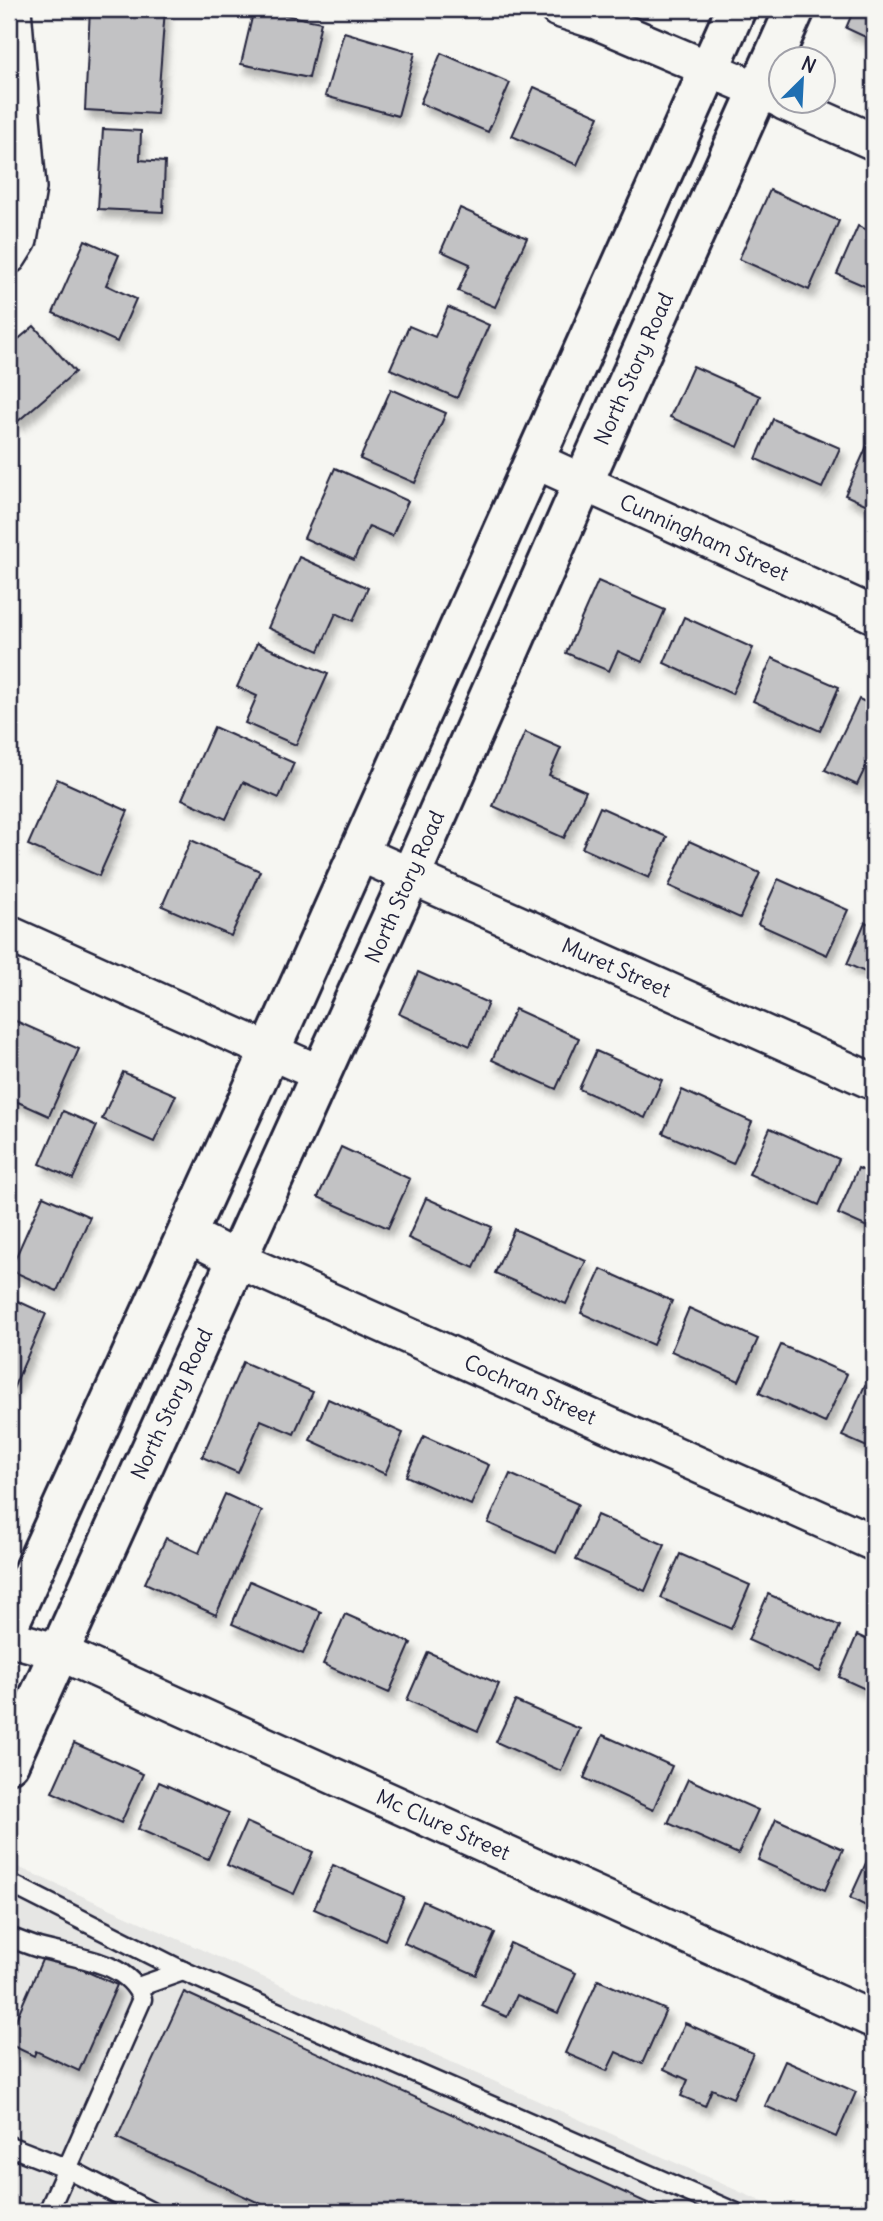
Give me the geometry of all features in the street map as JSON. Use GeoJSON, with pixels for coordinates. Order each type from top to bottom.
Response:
{"type":"FeatureCollection","features":[{"type":"Feature","properties":{"kind":"main road"},"geometry":{"type":"LineString","coordinates":[[9,1624],[270,1051],[736,9]]}},
{"type":"Feature","properties":{"kind":"main road","name":"North Story Road"},"geometry":{"type":"LineString","coordinates":[[787,46],[795,9]]}},
{"type":"Feature","properties":{"kind":"main road","name":"North Story Road"},"geometry":{"type":"LineString","coordinates":[[9,1763],[238,1261],[583,483],[768,111]]}},
{"type":"Feature","properties":{"kind":"street"},"geometry":{"type":"LineString","coordinates":[[9,256],[19,240],[28,188],[13,9]]}},
{"type":"Feature","properties":{"kind":"street"},"geometry":{"type":"LineString","coordinates":[[558,9],[596,21],[768,94]]}},
{"type":"Feature","properties":{"kind":"street"},"geometry":{"type":"LineString","coordinates":[[817,116],[874,142]]}},
{"type":"Feature","properties":{"kind":"street","name":"Cunningham Street"},"geometry":{"type":"LineString","coordinates":[[534,460],[874,615]]}},
{"type":"Feature","properties":{"kind":"street","name":"Muret Street"},"geometry":{"type":"LineString","coordinates":[[359,853],[874,1082]]}},
{"type":"Feature","properties":{"kind":"street"},"geometry":{"type":"LineString","coordinates":[[9,934],[321,1074]]}},
{"type":"Feature","properties":{"kind":"street","name":"Cochran Street"},"geometry":{"type":"LineString","coordinates":[[187,1234],[238,1261],[874,1543]]}},
{"type":"Feature","properties":{"kind":"street","name":"Mc Clure Street"},"geometry":{"type":"LineString","coordinates":[[9,1638],[59,1652],[874,2020]]}},
{"type":"Feature","properties":{"kind":"lane"},"geometry":{"type":"LineString","coordinates":[[9,1883],[183,1970],[734,2212]]}},
{"type":"Feature","properties":{"kind":"lane"},"geometry":{"type":"LineString","coordinates":[[9,1937],[37,1948],[105,1964],[138,1987],[142,1999],[48,2212]]}},
{"type":"Feature","properties":{"kind":"lane"},"geometry":{"type":"LineString","coordinates":[[138,1987],[183,1970]]}},
{"type":"Feature","properties":{"kind":"lane"},"geometry":{"type":"LineString","coordinates":[[9,2146],[68,2169],[151,2212]]}},
{"type":"Feature","properties":{"kind":"shaded area"},"geometry":{"type":"Polygon","coordinates":[[[9,1863],[785,2212],[9,2212],[9,1863]]]}},
{"type":"Feature","properties":{"kind":"building"},"geometry":{"type":"Polygon","coordinates":[[[90,9],[165,9],[157,114],[85,110],[90,9]]]}},
{"type":"Feature","properties":{"kind":"building"},"geometry":{"type":"Polygon","coordinates":[[[254,9],[321,22],[309,78],[241,64],[254,9]]]}},
{"type":"Feature","properties":{"kind":"building"},"geometry":{"type":"Polygon","coordinates":[[[854,9],[874,9],[874,41],[846,28],[854,9]]]}},
{"type":"Feature","properties":{"kind":"building"},"geometry":{"type":"Polygon","coordinates":[[[344,32],[415,53],[398,116],[325,96],[344,32]]]}},
{"type":"Feature","properties":{"kind":"building"},"geometry":{"type":"Polygon","coordinates":[[[441,53],[510,83],[488,132],[420,103],[441,53]]]}},
{"type":"Feature","properties":{"kind":"building"},"geometry":{"type":"Polygon","coordinates":[[[534,87],[599,116],[577,165],[512,136],[534,87]]]}},
{"type":"Feature","properties":{"kind":"building"},"geometry":{"type":"Polygon","coordinates":[[[103,129],[141,131],[140,160],[165,162],[163,212],[98,209],[103,129]]]}},
{"type":"Feature","properties":{"kind":"building"},"geometry":{"type":"Polygon","coordinates":[[[770,190],[839,221],[809,290],[739,259],[770,190]]]}},
{"type":"Feature","properties":{"kind":"building"},"geometry":{"type":"Polygon","coordinates":[[[460,208],[527,238],[495,307],[458,291],[470,264],[441,251],[460,208]]]}},
{"type":"Feature","properties":{"kind":"building"},"geometry":{"type":"Polygon","coordinates":[[[858,226],[874,233],[874,290],[837,274],[858,226]]]}},
{"type":"Feature","properties":{"kind":"building"},"geometry":{"type":"Polygon","coordinates":[[[85,240],[119,255],[106,285],[136,299],[117,342],[53,313],[85,240]]]}},
{"type":"Feature","properties":{"kind":"building"},"geometry":{"type":"Polygon","coordinates":[[[448,307],[489,325],[457,398],[390,369],[409,326],[435,337],[448,307]]]}},
{"type":"Feature","properties":{"kind":"building"},"geometry":{"type":"Polygon","coordinates":[[[34,326],[75,372],[17,422],[9,412],[9,347],[34,326]]]}},
{"type":"Feature","properties":{"kind":"building"},"geometry":{"type":"Polygon","coordinates":[[[693,366],[760,396],[738,447],[670,417],[693,366]]]}},
{"type":"Feature","properties":{"kind":"building"},"geometry":{"type":"Polygon","coordinates":[[[391,389],[446,413],[415,483],[360,459],[391,389]]]}},
{"type":"Feature","properties":{"kind":"building"},"geometry":{"type":"Polygon","coordinates":[[[773,419],[840,448],[822,488],[756,459],[773,419]]]}},
{"type":"Feature","properties":{"kind":"building"},"geometry":{"type":"Polygon","coordinates":[[[871,437],[874,439],[874,508],[845,495],[871,437]]]}},
{"type":"Feature","properties":{"kind":"building"},"geometry":{"type":"Polygon","coordinates":[[[335,468],[408,501],[392,536],[369,526],[354,560],[304,538],[335,468]]]}},
{"type":"Feature","properties":{"kind":"building"},"geometry":{"type":"Polygon","coordinates":[[[299,557],[368,588],[353,621],[336,613],[319,651],[268,628],[299,557]]]}},
{"type":"Feature","properties":{"kind":"building"},"geometry":{"type":"Polygon","coordinates":[[[598,581],[665,610],[642,662],[618,651],[609,671],[566,653],[598,581]]]}},
{"type":"Feature","properties":{"kind":"building"},"geometry":{"type":"Polygon","coordinates":[[[684,617],[753,648],[732,694],[664,663],[684,617]]]}},
{"type":"Feature","properties":{"kind":"building"},"geometry":{"type":"Polygon","coordinates":[[[257,643],[328,674],[296,745],[245,723],[257,696],[237,687],[257,643]]]}},
{"type":"Feature","properties":{"kind":"building"},"geometry":{"type":"Polygon","coordinates":[[[772,658],[839,687],[820,731],[753,701],[772,658]]]}},
{"type":"Feature","properties":{"kind":"building"},"geometry":{"type":"Polygon","coordinates":[[[859,699],[874,706],[874,757],[871,756],[857,785],[825,770],[859,699]]]}},
{"type":"Feature","properties":{"kind":"building"},"geometry":{"type":"Polygon","coordinates":[[[214,727],[294,763],[279,798],[243,782],[226,819],[182,799],[214,727]]]}},
{"type":"Feature","properties":{"kind":"building"},"geometry":{"type":"Polygon","coordinates":[[[525,732],[561,748],[549,775],[586,791],[564,838],[493,806],[525,732]]]}},
{"type":"Feature","properties":{"kind":"building"},"geometry":{"type":"Polygon","coordinates":[[[57,779],[128,811],[99,876],[28,845],[57,779]]]}},
{"type":"Feature","properties":{"kind":"building"},"geometry":{"type":"Polygon","coordinates":[[[600,807],[667,837],[649,878],[582,848],[600,807]]]}},
{"type":"Feature","properties":{"kind":"building"},"geometry":{"type":"Polygon","coordinates":[[[191,840],[260,871],[231,936],[162,906],[191,840]]]}},
{"type":"Feature","properties":{"kind":"building"},"geometry":{"type":"Polygon","coordinates":[[[689,841],[760,873],[740,918],[669,886],[689,841]]]}},
{"type":"Feature","properties":{"kind":"building"},"geometry":{"type":"Polygon","coordinates":[[[778,879],[848,910],[827,955],[758,924],[778,879]]]}},
{"type":"Feature","properties":{"kind":"building"},"geometry":{"type":"Polygon","coordinates":[[[865,922],[874,926],[874,976],[847,964],[865,922]]]}},
{"type":"Feature","properties":{"kind":"building"},"geometry":{"type":"Polygon","coordinates":[[[418,972],[488,1003],[470,1046],[399,1014],[418,972]]]}},
{"type":"Feature","properties":{"kind":"building"},"geometry":{"type":"Polygon","coordinates":[[[515,1009],[579,1038],[556,1089],[492,1060],[515,1009]]]}},
{"type":"Feature","properties":{"kind":"building"},"geometry":{"type":"Polygon","coordinates":[[[9,1018],[79,1049],[49,1116],[9,1098],[9,1018]]]}},
{"type":"Feature","properties":{"kind":"building"},"geometry":{"type":"Polygon","coordinates":[[[596,1051],[662,1080],[645,1118],[579,1089],[596,1051]]]}},
{"type":"Feature","properties":{"kind":"building"},"geometry":{"type":"Polygon","coordinates":[[[123,1072],[176,1095],[154,1142],[102,1119],[123,1072]]]}},
{"type":"Feature","properties":{"kind":"building"},"geometry":{"type":"Polygon","coordinates":[[[682,1090],[752,1122],[733,1164],[663,1133],[682,1090]]]}},
{"type":"Feature","properties":{"kind":"building"},"geometry":{"type":"Polygon","coordinates":[[[63,1111],[97,1126],[73,1179],[40,1164],[63,1111]]]}},
{"type":"Feature","properties":{"kind":"building"},"geometry":{"type":"Polygon","coordinates":[[[770,1128],[839,1159],[819,1205],[749,1174],[770,1128]]]}},
{"type":"Feature","properties":{"kind":"building"},"geometry":{"type":"Polygon","coordinates":[[[341,1147],[410,1179],[388,1228],[318,1197],[341,1147]]]}},
{"type":"Feature","properties":{"kind":"building"},"geometry":{"type":"Polygon","coordinates":[[[858,1168],[874,1175],[874,1230],[838,1214],[858,1168]]]}},
{"type":"Feature","properties":{"kind":"building"},"geometry":{"type":"Polygon","coordinates":[[[43,1196],[90,1217],[57,1291],[10,1270],[43,1196]]]}},
{"type":"Feature","properties":{"kind":"building"},"geometry":{"type":"Polygon","coordinates":[[[426,1198],[492,1227],[474,1268],[408,1238],[426,1198]]]}},
{"type":"Feature","properties":{"kind":"building"},"geometry":{"type":"Polygon","coordinates":[[[514,1229],[586,1261],[566,1304],[495,1273],[514,1229]]]}},
{"type":"Feature","properties":{"kind":"building"},"geometry":{"type":"Polygon","coordinates":[[[601,1269],[672,1301],[653,1345],[581,1313],[601,1269]]]}},
{"type":"Feature","properties":{"kind":"building"},"geometry":{"type":"Polygon","coordinates":[[[9,1297],[46,1314],[13,1389],[9,1387],[9,1297]]]}},
{"type":"Feature","properties":{"kind":"building"},"geometry":{"type":"Polygon","coordinates":[[[689,1308],[758,1339],[739,1381],[671,1351],[689,1308]]]}},
{"type":"Feature","properties":{"kind":"building"},"geometry":{"type":"Polygon","coordinates":[[[781,1345],[847,1374],[825,1423],[759,1393],[781,1345]]]}},
{"type":"Feature","properties":{"kind":"building"},"geometry":{"type":"Polygon","coordinates":[[[243,1362],[313,1392],[294,1434],[261,1420],[238,1473],[202,1457],[243,1362]]]}},
{"type":"Feature","properties":{"kind":"building"},"geometry":{"type":"Polygon","coordinates":[[[865,1385],[874,1389],[874,1450],[842,1436],[865,1385]]]}},
{"type":"Feature","properties":{"kind":"building"},"geometry":{"type":"Polygon","coordinates":[[[328,1399],[403,1433],[385,1474],[310,1440],[328,1399]]]}},
{"type":"Feature","properties":{"kind":"building"},"geometry":{"type":"Polygon","coordinates":[[[424,1436],[489,1465],[471,1505],[406,1476],[424,1436]]]}},
{"type":"Feature","properties":{"kind":"building"},"geometry":{"type":"Polygon","coordinates":[[[510,1474],[578,1504],[556,1553],[488,1523],[510,1474]]]}},
{"type":"Feature","properties":{"kind":"building"},"geometry":{"type":"Polygon","coordinates":[[[225,1494],[262,1511],[216,1615],[145,1583],[166,1538],[199,1553],[225,1494]]]}},
{"type":"Feature","properties":{"kind":"building"},"geometry":{"type":"Polygon","coordinates":[[[597,1515],[665,1545],[645,1591],[576,1560],[597,1515]]]}},
{"type":"Feature","properties":{"kind":"building"},"geometry":{"type":"Polygon","coordinates":[[[680,1554],[750,1585],[731,1629],[661,1598],[680,1554]]]}},
{"type":"Feature","properties":{"kind":"building"},"geometry":{"type":"Polygon","coordinates":[[[250,1581],[321,1612],[303,1654],[232,1624],[250,1581]]]}},
{"type":"Feature","properties":{"kind":"building"},"geometry":{"type":"Polygon","coordinates":[[[768,1594],[840,1626],[820,1672],[748,1640],[768,1594]]]}},
{"type":"Feature","properties":{"kind":"building"},"geometry":{"type":"Polygon","coordinates":[[[345,1614],[411,1643],[389,1693],[323,1664],[345,1614]]]}},
{"type":"Feature","properties":{"kind":"building"},"geometry":{"type":"Polygon","coordinates":[[[857,1635],[874,1643],[874,1693],[839,1677],[857,1635]]]}},
{"type":"Feature","properties":{"kind":"building"},"geometry":{"type":"Polygon","coordinates":[[[428,1652],[499,1684],[478,1731],[407,1700],[428,1652]]]}},
{"type":"Feature","properties":{"kind":"building"},"geometry":{"type":"Polygon","coordinates":[[[515,1701],[580,1729],[561,1771],[496,1742],[515,1701]]]}},
{"type":"Feature","properties":{"kind":"building"},"geometry":{"type":"Polygon","coordinates":[[[603,1735],[672,1766],[653,1810],[584,1778],[603,1735]]]}},
{"type":"Feature","properties":{"kind":"building"},"geometry":{"type":"Polygon","coordinates":[[[74,1743],[143,1774],[121,1823],[52,1792],[74,1743]]]}},
{"type":"Feature","properties":{"kind":"building"},"geometry":{"type":"Polygon","coordinates":[[[688,1779],[758,1810],[738,1854],[668,1823],[688,1779]]]}},
{"type":"Feature","properties":{"kind":"building"},"geometry":{"type":"Polygon","coordinates":[[[159,1782],[229,1813],[208,1859],[138,1829],[159,1782]]]}},
{"type":"Feature","properties":{"kind":"building"},"geometry":{"type":"Polygon","coordinates":[[[776,1819],[843,1849],[825,1890],[758,1860],[776,1819]]]}},
{"type":"Feature","properties":{"kind":"building"},"geometry":{"type":"Polygon","coordinates":[[[246,1822],[313,1852],[294,1894],[227,1865],[246,1822]]]}},
{"type":"Feature","properties":{"kind":"building"},"geometry":{"type":"Polygon","coordinates":[[[871,1852],[874,1853],[874,1910],[850,1898],[871,1852]]]}},
{"type":"Feature","properties":{"kind":"building"},"geometry":{"type":"Polygon","coordinates":[[[333,1865],[404,1897],[385,1940],[314,1909],[333,1865]]]}},
{"type":"Feature","properties":{"kind":"building"},"geometry":{"type":"Polygon","coordinates":[[[423,1901],[495,1933],[476,1975],[404,1943],[423,1901]]]}},
{"type":"Feature","properties":{"kind":"building"},"geometry":{"type":"Polygon","coordinates":[[[510,1943],[576,1973],[558,2013],[517,1995],[507,2017],[482,2006],[510,1943]]]}},
{"type":"Feature","properties":{"kind":"building"},"geometry":{"type":"Polygon","coordinates":[[[45,1953],[117,1985],[79,2071],[36,2051],[34,2056],[9,2044],[9,2035],[45,1953]]]}},
{"type":"Feature","properties":{"kind":"building"},"geometry":{"type":"Polygon","coordinates":[[[598,1980],[666,2010],[642,2064],[616,2052],[607,2071],[565,2053],[598,1980]]]}},
{"type":"Feature","properties":{"kind":"building"},"geometry":{"type":"Polygon","coordinates":[[[184,1992],[667,2212],[279,2212],[117,2138],[184,1992]]]}},
{"type":"Feature","properties":{"kind":"building"},"geometry":{"type":"Polygon","coordinates":[[[685,2023],[753,2053],[733,2098],[712,2089],[705,2106],[681,2096],[688,2080],[664,2069],[685,2023]]]}},
{"type":"Feature","properties":{"kind":"building"},"geometry":{"type":"Polygon","coordinates":[[[785,2061],[856,2092],[836,2137],[765,2106],[785,2061]]]}}]}
